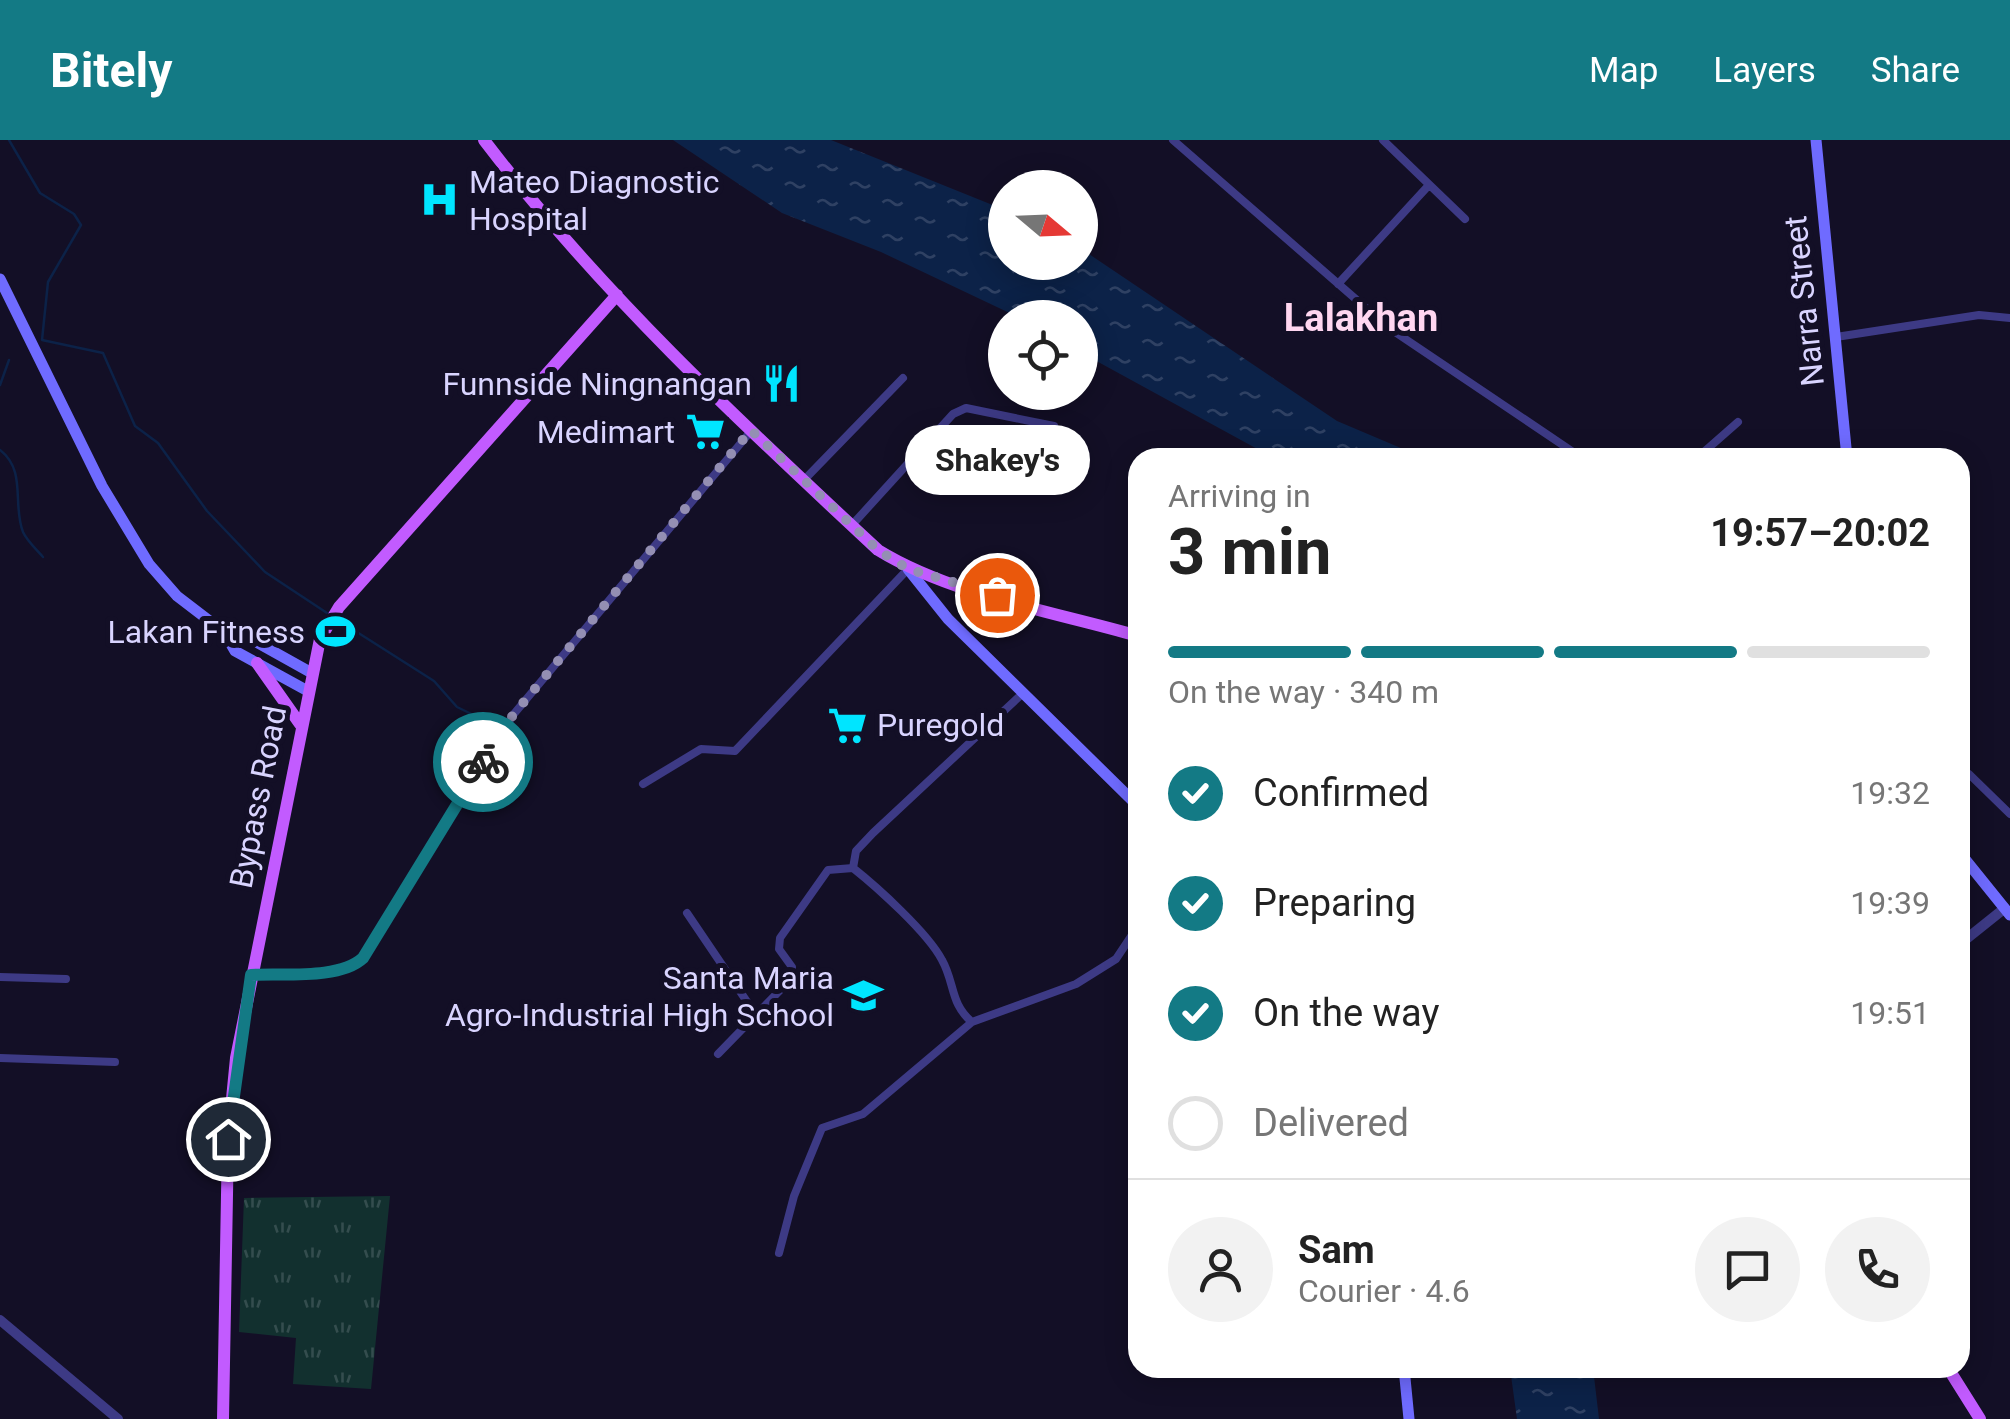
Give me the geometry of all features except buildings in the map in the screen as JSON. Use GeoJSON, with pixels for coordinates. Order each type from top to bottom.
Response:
{"type":"FeatureCollection","features":[{"type":"Feature","properties":{"kind":"main road"},"geometry":{"type":"LineString","coordinates":[[484,140],[524,192],[617,296],[878,550],[908,569],[1128,633]]}},
{"type":"Feature","properties":{"kind":"main road","name":"Narra Street"},"geometry":{"type":"LineString","coordinates":[[1816,140],[1846,448]]}},
{"type":"Feature","properties":{"kind":"main road"},"geometry":{"type":"LineString","coordinates":[[0,279],[102,486],[149,564],[177,596],[224,632],[235,651],[306,690]]}},
{"type":"Feature","properties":{"kind":"main road","name":"Bypass Road"},"geometry":{"type":"LineString","coordinates":[[223,1419],[228,1139],[251,975],[310,672],[329,618],[617,296]]}},
{"type":"Feature","properties":{"kind":"main road"},"geometry":{"type":"LineString","coordinates":[[908,569],[923,592],[1128,796]]}},
{"type":"Feature","properties":{"kind":"main road"},"geometry":{"type":"LineString","coordinates":[[224,632],[242,634],[310,672]]}},
{"type":"Feature","properties":{"kind":"main road"},"geometry":{"type":"LineString","coordinates":[[257,663],[300,724]]}},
{"type":"Feature","properties":{"kind":"main road"},"geometry":{"type":"LineString","coordinates":[[1970,865],[2007,912]]}},
{"type":"Feature","properties":{"kind":"main road"},"geometry":{"type":"LineString","coordinates":[[1405,1378],[1409,1419]]}},
{"type":"Feature","properties":{"kind":"main road"},"geometry":{"type":"LineString","coordinates":[[1954,1378],[1980,1419]]}},
{"type":"Feature","properties":{"kind":"street"},"geometry":{"type":"LineString","coordinates":[[1173,140],[1389,328],[1567,448]]}},
{"type":"Feature","properties":{"kind":"street"},"geometry":{"type":"LineString","coordinates":[[1383,140],[1464,219]]}},
{"type":"Feature","properties":{"kind":"street"},"geometry":{"type":"LineString","coordinates":[[1338,284],[1429,185]]}},
{"type":"Feature","properties":{"kind":"street"},"geometry":{"type":"LineString","coordinates":[[1836,338],[1979,316],[2010,318]]}},
{"type":"Feature","properties":{"kind":"street"},"geometry":{"type":"LineString","coordinates":[[804,480],[904,378]]}},
{"type":"Feature","properties":{"kind":"street"},"geometry":{"type":"LineString","coordinates":[[852,526],[954,414],[966,408],[1054,426]]}},
{"type":"Feature","properties":{"kind":"street"},"geometry":{"type":"LineString","coordinates":[[1709,448],[1738,422]]}},
{"type":"Feature","properties":{"kind":"street"},"geometry":{"type":"LineString","coordinates":[[251,975],[334,970],[354,966],[363,958],[513,715],[751,430]]}},
{"type":"Feature","properties":{"kind":"street"},"geometry":{"type":"LineString","coordinates":[[643,784],[701,749],[735,751],[908,569]]}},
{"type":"Feature","properties":{"kind":"street"},"geometry":{"type":"LineString","coordinates":[[853,868],[856,851],[873,833],[1023,693]]}},
{"type":"Feature","properties":{"kind":"street"},"geometry":{"type":"LineString","coordinates":[[1970,775],[2008,808]]}},
{"type":"Feature","properties":{"kind":"street"},"geometry":{"type":"LineString","coordinates":[[718,1054],[793,974],[779,949],[792,914],[828,870],[853,868],[940,956],[957,1010],[972,1022]]}},
{"type":"Feature","properties":{"kind":"street"},"geometry":{"type":"LineString","coordinates":[[1970,937],[2007,912]]}},
{"type":"Feature","properties":{"kind":"street"},"geometry":{"type":"LineString","coordinates":[[687,913],[756,1015]]}},
{"type":"Feature","properties":{"kind":"street"},"geometry":{"type":"LineString","coordinates":[[779,1252],[794,1196],[822,1128],[863,1114],[972,1022],[1076,984],[1116,959],[1128,941]]}},
{"type":"Feature","properties":{"kind":"street"},"geometry":{"type":"LineString","coordinates":[[0,977],[66,979]]}},
{"type":"Feature","properties":{"kind":"street"},"geometry":{"type":"LineString","coordinates":[[0,1058],[115,1062]]}},
{"type":"Feature","properties":{"kind":"street"},"geometry":{"type":"LineString","coordinates":[[0,1320],[118,1419]]}},
{"type":"Feature","properties":{"kind":"green space"},"geometry":{"type":"Polygon","coordinates":[[[390,1196],[371,1389],[293,1384],[296,1338],[239,1332],[244,1198],[390,1196]]]}},
{"type":"Feature","properties":{"kind":"water"},"geometry":{"type":"Polygon","coordinates":[[[673,140],[831,140],[988,203],[988,280],[1098,280],[1098,260],[1337,421],[1401,448],[1256,448],[1098,362],[1098,300],[988,303],[881,252],[782,213],[673,140]]]}},
{"type":"Feature","properties":{"kind":"water"},"geometry":{"type":"Polygon","coordinates":[[[1511,1378],[1594,1378],[1599,1419],[1517,1419],[1511,1378]]]}},
{"type":"Feature","properties":{"kind":"waterway"},"geometry":{"type":"LineString","coordinates":[[9,140],[40,193],[74,214],[81,225],[48,282],[42,340],[103,353],[135,426],[158,443],[207,511],[265,572],[327,613]]}},
{"type":"Feature","properties":{"kind":"waterway"},"geometry":{"type":"LineString","coordinates":[[0,385],[9,360]]}},
{"type":"Feature","properties":{"kind":"waterway"},"geometry":{"type":"LineString","coordinates":[[0,450],[16,478],[23,532],[43,557]]}},
{"type":"Feature","properties":{"kind":"waterway"},"geometry":{"type":"LineString","coordinates":[[338,620],[434,681],[457,707],[492,724]]}},
{"type":"Feature","properties":{"kind":"way so far"},"geometry":{"type":"LineString","coordinates":[[483,762],[513,715],[751,430],[878,550],[908,569],[997,595]]}},
{"type":"Feature","properties":{"kind":"place","name":"Mateo Diagnostic Hospital"},"geometry":{"type":"Point","coordinates":[439,200]}},
{"type":"Feature","properties":{"kind":"place","name":"Funnside Ningnangan"},"geometry":{"type":"Point","coordinates":[782,384]}},
{"type":"Feature","properties":{"kind":"place","name":"Medimart"},"geometry":{"type":"Point","coordinates":[705,432]}},
{"type":"Feature","properties":{"kind":"place","name":"Shakey's"},"geometry":{"type":"Point","coordinates":[997,595]}},
{"type":"Feature","properties":{"kind":"place","name":"Lakan Fitness"},"geometry":{"type":"Point","coordinates":[335,632]}},
{"type":"Feature","properties":{"kind":"place","name":"Puregold"},"geometry":{"type":"Point","coordinates":[847,725]}},
{"type":"Feature","properties":{"kind":"place","name":"Santa Maria Agro-Industrial High School"},"geometry":{"type":"Point","coordinates":[864,996]}},
{"type":"Feature","properties":{"kind":"district","name":"Lalakhan"},"geometry":{"type":"Point","coordinates":[1361,318]}},
{"type":"Feature","properties":{"kind":"route"},"geometry":{"type":"LineString","coordinates":[[228,1139],[236,1058],[251,975],[334,970],[354,966],[363,958],[483,762]]}}]}
